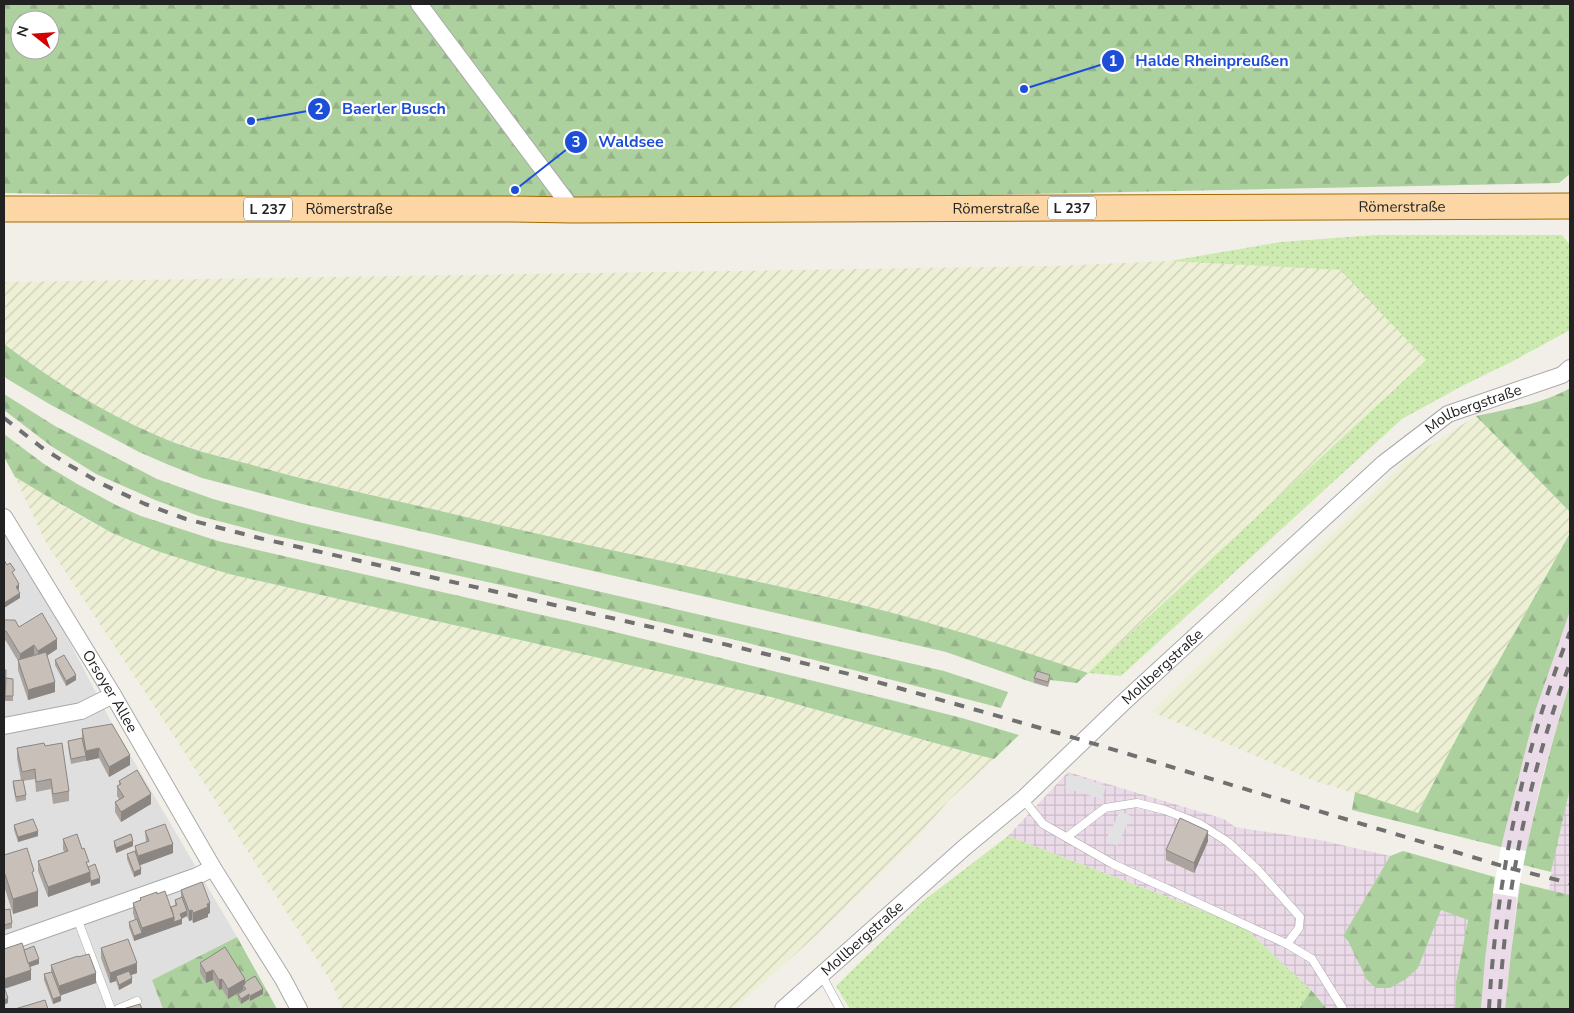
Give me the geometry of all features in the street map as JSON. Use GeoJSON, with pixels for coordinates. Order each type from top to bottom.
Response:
{"type":"FeatureCollection","features":[{"type":"Feature","properties":{"kind":"main road","name":"Römerstraße"},"geometry":{"type":"LineString","coordinates":[[4,209],[573,210],[1570,206]]}},
{"type":"Feature","properties":{"kind":"street"},"geometry":{"type":"LineString","coordinates":[[419,4],[573,210]]}},
{"type":"Feature","properties":{"kind":"street","name":"Mollbergstraße"},"geometry":{"type":"LineString","coordinates":[[783,1009],[964,847],[1022,799],[1133,693],[1384,463],[1448,414],[1562,375],[1570,368]]}},
{"type":"Feature","properties":{"kind":"street","name":"Orsoyer Allee"},"geometry":{"type":"LineString","coordinates":[[6,525],[113,695],[212,868],[299,1009]]}},
{"type":"Feature","properties":{"kind":"street"},"geometry":{"type":"LineString","coordinates":[[4,726],[81,711],[113,695]]}},
{"type":"Feature","properties":{"kind":"street"},"geometry":{"type":"LineString","coordinates":[[4,944],[197,876],[212,868]]}},
{"type":"Feature","properties":{"kind":"lane"},"geometry":{"type":"LineString","coordinates":[[1022,799],[1043,824],[1113,864],[1287,944],[1312,959],[1343,1009]]}},
{"type":"Feature","properties":{"kind":"lane"},"geometry":{"type":"LineString","coordinates":[[1067,837],[1105,808],[1137,804],[1165,810],[1200,824],[1228,842],[1258,870],[1300,917],[1299,928],[1287,944]]}},
{"type":"Feature","properties":{"kind":"lane"},"geometry":{"type":"LineString","coordinates":[[77,918],[111,1009]]}},
{"type":"Feature","properties":{"kind":"lane"},"geometry":{"type":"LineString","coordinates":[[821,974],[840,1009]]}},
{"type":"Feature","properties":{"kind":"lane"},"geometry":{"type":"LineString","coordinates":[[118,1009],[136,1001]]}},
{"type":"Feature","properties":{"kind":"shaded area"},"geometry":{"type":"Polygon","coordinates":[[[4,517],[115,729],[237,937],[152,980],[163,1009],[4,1009],[4,517]]]}},
{"type":"Feature","properties":{"kind":"shaded area"},"geometry":{"type":"Polygon","coordinates":[[[1570,611],[1570,683],[1540,785],[1526,851],[1501,847],[1536,709],[1570,611]]]}},
{"type":"Feature","properties":{"kind":"shaded area"},"geometry":{"type":"Polygon","coordinates":[[[1068,772],[1224,819],[1235,827],[1320,840],[1390,856],[1343,936],[1348,941],[1418,968],[1441,909],[1468,920],[1456,982],[1455,1009],[1327,1009],[1311,990],[1243,926],[1008,836],[1068,772]]]}},
{"type":"Feature","properties":{"kind":"shaded area"},"geometry":{"type":"Polygon","coordinates":[[[1069,774],[1106,786],[1102,799],[1065,788],[1069,774]]]}},
{"type":"Feature","properties":{"kind":"shaded area"},"geometry":{"type":"Polygon","coordinates":[[[1570,788],[1570,895],[1549,891],[1553,861],[1570,788]]]}},
{"type":"Feature","properties":{"kind":"shaded area"},"geometry":{"type":"Polygon","coordinates":[[[1120,811],[1131,816],[1117,846],[1106,840],[1120,811]]]}},
{"type":"Feature","properties":{"kind":"shaded area"},"geometry":{"type":"Polygon","coordinates":[[[1493,893],[1517,897],[1505,1009],[1481,1009],[1485,960],[1493,893]]]}},
{"type":"Feature","properties":{"kind":"green space"},"geometry":{"type":"Polygon","coordinates":[[[4,4],[1570,4],[1570,174],[1559,183],[553,204],[4,193],[4,4]]]}},
{"type":"Feature","properties":{"kind":"green space"},"geometry":{"type":"Polygon","coordinates":[[[1376,235],[1562,235],[1570,245],[1570,330],[1402,419],[1121,676],[1088,673],[1426,360],[1340,270],[1170,261],[1280,242],[1376,235]]]}},
{"type":"Feature","properties":{"kind":"green space"},"geometry":{"type":"Polygon","coordinates":[[[1170,261],[1341,270],[1426,360],[1088,673],[960,632],[877,609],[503,527],[207,453],[157,436],[109,413],[50,378],[4,344],[4,282],[1052,266],[1170,261]]]}},
{"type":"Feature","properties":{"kind":"green space"},"geometry":{"type":"Polygon","coordinates":[[[4,344],[58,382],[115,416],[167,440],[201,451],[324,484],[495,524],[886,611],[954,630],[1088,673],[1077,683],[1050,680],[1037,676],[1034,683],[946,652],[306,505],[202,478],[139,452],[51,405],[9,380],[4,376],[4,344]]]}},
{"type":"Feature","properties":{"kind":"green space"},"geometry":{"type":"Polygon","coordinates":[[[1570,388],[1570,512],[1476,416],[1537,402],[1570,388]]]}},
{"type":"Feature","properties":{"kind":"green space"},"geometry":{"type":"Polygon","coordinates":[[[4,394],[55,426],[157,479],[213,499],[294,521],[944,671],[1008,692],[1001,708],[744,642],[515,588],[272,535],[199,516],[155,500],[96,474],[51,446],[4,410],[4,394]]]}},
{"type":"Feature","properties":{"kind":"green space"},"geometry":{"type":"Polygon","coordinates":[[[1476,416],[1570,512],[1570,533],[1467,718],[1418,813],[1315,781],[1152,712],[1405,461],[1476,416]]]}},
{"type":"Feature","properties":{"kind":"green space"},"geometry":{"type":"Polygon","coordinates":[[[4,434],[44,464],[116,505],[141,516],[218,541],[595,627],[962,718],[1019,735],[994,759],[771,697],[229,574],[157,551],[112,533],[15,477],[4,457],[4,434]]]}},
{"type":"Feature","properties":{"kind":"green space"},"geometry":{"type":"Polygon","coordinates":[[[15,477],[83,518],[112,533],[157,551],[229,574],[771,697],[994,759],[948,801],[918,837],[821,931],[734,1009],[343,1009],[330,980],[174,736],[45,541],[15,477]]]}},
{"type":"Feature","properties":{"kind":"green space"},"geometry":{"type":"Polygon","coordinates":[[[1570,533],[1570,611],[1536,709],[1501,847],[1352,810],[1355,792],[1418,813],[1467,718],[1570,533]]]}},
{"type":"Feature","properties":{"kind":"green space"},"geometry":{"type":"Polygon","coordinates":[[[1570,683],[1570,788],[1551,872],[1523,865],[1544,773],[1570,683]]]}},
{"type":"Feature","properties":{"kind":"green space"},"geometry":{"type":"Polygon","coordinates":[[[1008,836],[1243,926],[1311,990],[1299,1009],[850,1009],[836,986],[923,901],[1008,836]]]}},
{"type":"Feature","properties":{"kind":"green space"},"geometry":{"type":"Polygon","coordinates":[[[1403,851],[1495,877],[1481,1009],[1455,1009],[1456,982],[1468,920],[1441,910],[1418,968],[1406,979],[1390,988],[1376,988],[1367,980],[1348,941],[1343,936],[1390,856],[1403,851]]]}},
{"type":"Feature","properties":{"kind":"green space"},"geometry":{"type":"Polygon","coordinates":[[[1520,883],[1570,895],[1570,1009],[1505,1009],[1520,883]]]}},
{"type":"Feature","properties":{"kind":"green space"},"geometry":{"type":"Polygon","coordinates":[[[237,937],[277,1009],[163,1009],[152,980],[237,937]]]}},
{"type":"Feature","properties":{"kind":"green space"},"geometry":{"type":"Polygon","coordinates":[[[1311,990],[1327,1009],[1299,1009],[1311,990]]]}},
{"type":"Feature","properties":{"kind":"pier"},"geometry":{"type":"Polygon","coordinates":[[[1501,847],[1526,851],[1517,897],[1493,893],[1501,847]]]}},
{"type":"Feature","properties":{"kind":"building"},"geometry":{"type":"Polygon","coordinates":[[[4,560],[7,565],[10,563],[15,570],[12,572],[19,584],[16,587],[20,593],[4,603],[4,560]]]}},
{"type":"Feature","properties":{"kind":"building"},"geometry":{"type":"Polygon","coordinates":[[[42,613],[57,639],[38,651],[34,645],[20,654],[6,631],[4,631],[4,620],[15,620],[19,627],[42,613]]]}},
{"type":"Feature","properties":{"kind":"building"},"geometry":{"type":"Polygon","coordinates":[[[46,652],[55,682],[28,690],[18,660],[46,652]]]}},
{"type":"Feature","properties":{"kind":"building"},"geometry":{"type":"Polygon","coordinates":[[[64,655],[76,675],[66,681],[55,660],[64,655]]]}},
{"type":"Feature","properties":{"kind":"building"},"geometry":{"type":"Polygon","coordinates":[[[4,670],[6,670],[5,699],[4,699],[4,670]]]}},
{"type":"Feature","properties":{"kind":"building"},"geometry":{"type":"Polygon","coordinates":[[[1037,671],[1050,675],[1048,682],[1034,678],[1037,671]]]}},
{"type":"Feature","properties":{"kind":"building"},"geometry":{"type":"Polygon","coordinates":[[[6,678],[13,679],[13,696],[5,696],[6,678]]]}},
{"type":"Feature","properties":{"kind":"building"},"geometry":{"type":"Polygon","coordinates":[[[112,724],[130,755],[109,767],[99,748],[86,751],[82,729],[112,724]]]}},
{"type":"Feature","properties":{"kind":"building"},"geometry":{"type":"Polygon","coordinates":[[[82,738],[86,756],[71,759],[68,741],[82,738]]]}},
{"type":"Feature","properties":{"kind":"building"},"geometry":{"type":"Polygon","coordinates":[[[44,743],[45,746],[62,743],[69,791],[53,794],[51,779],[36,782],[35,769],[22,772],[17,748],[44,743]]]}},
{"type":"Feature","properties":{"kind":"building"},"geometry":{"type":"Polygon","coordinates":[[[137,770],[151,794],[121,812],[115,802],[124,797],[117,786],[121,784],[119,781],[137,770]]]}},
{"type":"Feature","properties":{"kind":"building"},"geometry":{"type":"Polygon","coordinates":[[[23,780],[26,795],[16,797],[13,781],[23,780]]]}},
{"type":"Feature","properties":{"kind":"building"},"geometry":{"type":"Polygon","coordinates":[[[1180,818],[1208,831],[1194,863],[1166,850],[1180,818]]]}},
{"type":"Feature","properties":{"kind":"building"},"geometry":{"type":"Polygon","coordinates":[[[33,819],[38,831],[18,837],[14,825],[33,819]]]}},
{"type":"Feature","properties":{"kind":"building"},"geometry":{"type":"Polygon","coordinates":[[[165,824],[173,844],[138,856],[135,846],[149,841],[145,831],[165,824]]]}},
{"type":"Feature","properties":{"kind":"building"},"geometry":{"type":"Polygon","coordinates":[[[77,834],[89,862],[86,862],[90,872],[48,887],[38,861],[68,851],[63,839],[77,834]]]}},
{"type":"Feature","properties":{"kind":"building"},"geometry":{"type":"Polygon","coordinates":[[[131,834],[133,841],[116,848],[114,841],[131,834]]]}},
{"type":"Feature","properties":{"kind":"building"},"geometry":{"type":"Polygon","coordinates":[[[27,848],[38,891],[13,899],[4,875],[4,855],[27,848]]]}},
{"type":"Feature","properties":{"kind":"building"},"geometry":{"type":"Polygon","coordinates":[[[135,851],[141,869],[134,872],[127,854],[135,851]]]}},
{"type":"Feature","properties":{"kind":"building"},"geometry":{"type":"Polygon","coordinates":[[[95,864],[100,878],[91,881],[88,867],[95,864]]]}},
{"type":"Feature","properties":{"kind":"building"},"geometry":{"type":"Polygon","coordinates":[[[202,882],[210,903],[207,904],[208,907],[193,913],[192,910],[189,911],[181,890],[202,882]]]}},
{"type":"Feature","properties":{"kind":"building"},"geometry":{"type":"Polygon","coordinates":[[[165,891],[174,917],[142,928],[133,903],[141,900],[140,898],[165,891]]]}},
{"type":"Feature","properties":{"kind":"building"},"geometry":{"type":"Polygon","coordinates":[[[182,897],[187,911],[180,914],[182,919],[174,922],[171,907],[177,905],[175,900],[182,897]]]}},
{"type":"Feature","properties":{"kind":"building"},"geometry":{"type":"Polygon","coordinates":[[[10,909],[12,923],[4,925],[4,910],[10,909]]]}},
{"type":"Feature","properties":{"kind":"building"},"geometry":{"type":"Polygon","coordinates":[[[137,919],[142,933],[134,936],[129,922],[137,919]]]}},
{"type":"Feature","properties":{"kind":"building"},"geometry":{"type":"Polygon","coordinates":[[[128,939],[137,963],[110,973],[101,948],[128,939]]]}},
{"type":"Feature","properties":{"kind":"building"},"geometry":{"type":"Polygon","coordinates":[[[22,943],[31,970],[4,979],[4,949],[22,943]]]}},
{"type":"Feature","properties":{"kind":"building"},"geometry":{"type":"Polygon","coordinates":[[[34,946],[39,959],[28,963],[24,950],[34,946]]]}},
{"type":"Feature","properties":{"kind":"building"},"geometry":{"type":"Polygon","coordinates":[[[225,947],[245,979],[228,989],[213,970],[206,973],[200,963],[225,947]]]}},
{"type":"Feature","properties":{"kind":"building"},"geometry":{"type":"Polygon","coordinates":[[[89,954],[96,973],[59,986],[51,965],[89,954]]]}},
{"type":"Feature","properties":{"kind":"building"},"geometry":{"type":"Polygon","coordinates":[[[129,971],[132,978],[119,985],[116,976],[129,971]]]}},
{"type":"Feature","properties":{"kind":"building"},"geometry":{"type":"Polygon","coordinates":[[[52,972],[61,996],[53,999],[44,974],[52,972]]]}},
{"type":"Feature","properties":{"kind":"building"},"geometry":{"type":"Polygon","coordinates":[[[255,976],[263,989],[241,999],[238,994],[246,989],[243,985],[255,976]]]}},
{"type":"Feature","properties":{"kind":"building"},"geometry":{"type":"Polygon","coordinates":[[[4,987],[8,998],[4,1000],[4,987]]]}},
{"type":"Feature","properties":{"kind":"building"},"geometry":{"type":"Polygon","coordinates":[[[45,1000],[48,1009],[15,1009],[45,1000]]]}},
{"type":"Feature","properties":{"kind":"building"},"geometry":{"type":"Polygon","coordinates":[[[140,1004],[142,1009],[123,1009],[140,1004]]]}},
{"type":"Feature","properties":{"kind":"railway"},"geometry":{"type":"LineString","coordinates":[[4,418],[41,447],[102,484],[145,504],[186,519],[259,538],[849,674],[1058,733],[1509,868],[1570,883]]}},
{"type":"Feature","properties":{"kind":"railway"},"geometry":{"type":"LineString","coordinates":[[1489,1009],[1498,913],[1514,817],[1539,723],[1553,677],[1570,632]]}},
{"type":"Feature","properties":{"kind":"railway"},"geometry":{"type":"LineString","coordinates":[[1499,1009],[1507,921],[1521,833],[1542,747],[1570,663]]}},
{"type":"Feature","properties":{"kind":"place","name":"Halde Rheinpreußen"},"geometry":{"type":"Point","coordinates":[1024,89]}},
{"type":"Feature","properties":{"kind":"place","name":"Baerler Busch"},"geometry":{"type":"Point","coordinates":[251,121]}},
{"type":"Feature","properties":{"kind":"place","name":"Waldsee"},"geometry":{"type":"Point","coordinates":[515,190]}}]}
